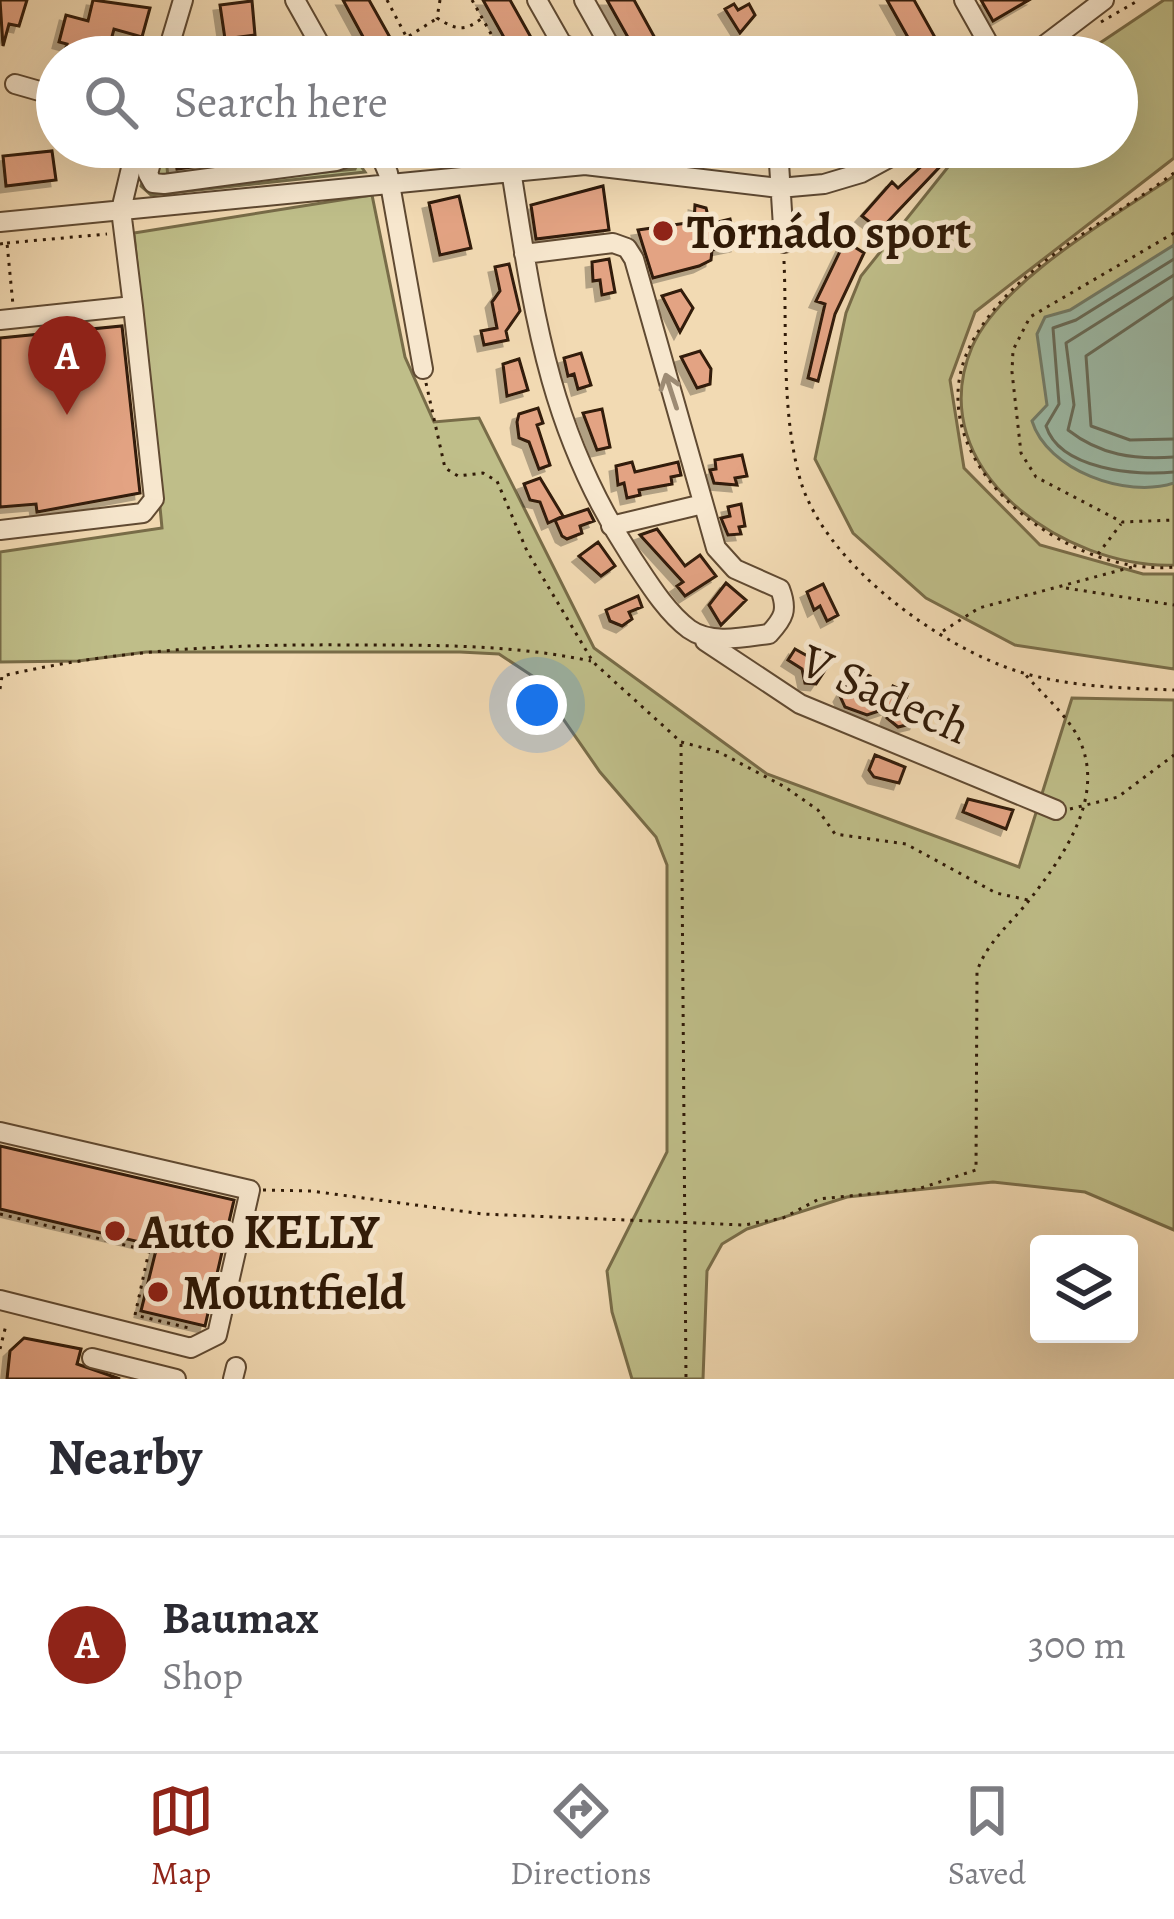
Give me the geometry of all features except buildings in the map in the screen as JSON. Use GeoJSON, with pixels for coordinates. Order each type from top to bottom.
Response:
{"type":"FeatureCollection","features":[{"type":"Feature","properties":{"kind":"street"},"geometry":{"type":"LineString","coordinates":[[172,36],[183,0]]}},
{"type":"Feature","properties":{"kind":"street"},"geometry":{"type":"LineString","coordinates":[[295,0],[315,36]]}},
{"type":"Feature","properties":{"kind":"street"},"geometry":{"type":"LineString","coordinates":[[537,0],[557,36]]}},
{"type":"Feature","properties":{"kind":"street"},"geometry":{"type":"LineString","coordinates":[[584,0],[604,36]]}},
{"type":"Feature","properties":{"kind":"street"},"geometry":{"type":"LineString","coordinates":[[964,0],[984,36]]}},
{"type":"Feature","properties":{"kind":"street"},"geometry":{"type":"LineString","coordinates":[[1057,36],[1104,0]]}},
{"type":"Feature","properties":{"kind":"street"},"geometry":{"type":"LineString","coordinates":[[15,84],[36,90]]}},
{"type":"Feature","properties":{"kind":"street"},"geometry":{"type":"LineString","coordinates":[[0,530],[142,513],[154,499],[121,210],[131,168]]}},
{"type":"Feature","properties":{"kind":"street"},"geometry":{"type":"LineString","coordinates":[[150,168],[153,183],[164,184],[284,168]]}},
{"type":"Feature","properties":{"kind":"street"},"geometry":{"type":"LineString","coordinates":[[385,168],[423,369]]}},
{"type":"Feature","properties":{"kind":"street"},"geometry":{"type":"LineString","coordinates":[[0,222],[541,168]]}},
{"type":"Feature","properties":{"kind":"street"},"geometry":{"type":"LineString","coordinates":[[613,168],[779,188],[839,182],[867,168]]}},
{"type":"Feature","properties":{"kind":"street"},"geometry":{"type":"LineString","coordinates":[[651,172],[652,168]]}},
{"type":"Feature","properties":{"kind":"street"},"geometry":{"type":"LineString","coordinates":[[783,168],[779,188],[784,243]]}},
{"type":"Feature","properties":{"kind":"street","name":"V Sadech"},"geometry":{"type":"LineString","coordinates":[[511,170],[536,332],[568,443],[611,526],[651,588],[692,631],[800,704],[1056,810]]}},
{"type":"Feature","properties":{"kind":"street","name":"V Sadech"},"geometry":{"type":"LineString","coordinates":[[524,254],[613,243],[627,248],[716,548],[735,568],[780,589],[784,618],[770,634],[724,640],[692,631]]}},
{"type":"Feature","properties":{"kind":"street"},"geometry":{"type":"LineString","coordinates":[[7,320],[133,306]]}},
{"type":"Feature","properties":{"kind":"street"},"geometry":{"type":"LineString","coordinates":[[611,526],[703,504]]}},
{"type":"Feature","properties":{"kind":"street"},"geometry":{"type":"LineString","coordinates":[[0,1132],[250,1190],[217,1335],[191,1348],[0,1300]]}},
{"type":"Feature","properties":{"kind":"street"},"geometry":{"type":"LineString","coordinates":[[92,1358],[176,1379]]}},
{"type":"Feature","properties":{"kind":"path"},"geometry":{"type":"LineString","coordinates":[[387,0],[406,36]]}},
{"type":"Feature","properties":{"kind":"path"},"geometry":{"type":"LineString","coordinates":[[409,36],[437,18],[440,0]]}},
{"type":"Feature","properties":{"kind":"path"},"geometry":{"type":"LineString","coordinates":[[472,0],[492,36]]}},
{"type":"Feature","properties":{"kind":"path"},"geometry":{"type":"LineString","coordinates":[[437,18],[455,29],[470,28],[482,18]]}},
{"type":"Feature","properties":{"kind":"path"},"geometry":{"type":"LineString","coordinates":[[1174,173],[1047,259],[991,313],[962,367],[960,415],[985,478],[1021,518],[1098,554],[1174,567]]}},
{"type":"Feature","properties":{"kind":"path"},"geometry":{"type":"LineString","coordinates":[[0,244],[116,233]]}},
{"type":"Feature","properties":{"kind":"path"},"geometry":{"type":"LineString","coordinates":[[1174,233],[1030,317],[1013,350],[1015,423],[1026,466],[1055,490],[1122,522],[1174,520]]}},
{"type":"Feature","properties":{"kind":"path"},"geometry":{"type":"LineString","coordinates":[[7,320],[8,243]]}},
{"type":"Feature","properties":{"kind":"path"},"geometry":{"type":"LineString","coordinates":[[784,243],[791,424],[801,483],[822,528],[888,598],[941,632],[1024,673],[1063,683],[1174,690]]}},
{"type":"Feature","properties":{"kind":"path"},"geometry":{"type":"LineString","coordinates":[[423,369],[445,468],[458,476],[484,472],[497,481],[527,551],[593,662],[681,742],[718,752],[785,787],[818,810],[835,833],[906,844],[996,893],[1029,900]]}},
{"type":"Feature","properties":{"kind":"path"},"geometry":{"type":"LineString","coordinates":[[1098,554],[1122,522]]}},
{"type":"Feature","properties":{"kind":"path"},"geometry":{"type":"LineString","coordinates":[[941,632],[979,608],[1112,576],[1140,564]]}},
{"type":"Feature","properties":{"kind":"path"},"geometry":{"type":"LineString","coordinates":[[1059,586],[1174,605]]}},
{"type":"Feature","properties":{"kind":"path"},"geometry":{"type":"LineString","coordinates":[[0,689],[2,676],[98,654],[234,644],[474,645],[593,662]]}},
{"type":"Feature","properties":{"kind":"path"},"geometry":{"type":"LineString","coordinates":[[250,1190],[311,1191],[484,1214],[744,1225],[783,1218],[819,1199],[918,1189],[976,1170],[977,971],[988,944],[1029,900],[1086,806],[1087,766],[1078,736],[1024,673]]}},
{"type":"Feature","properties":{"kind":"path"},"geometry":{"type":"LineString","coordinates":[[681,742],[686,1379]]}},
{"type":"Feature","properties":{"kind":"path"},"geometry":{"type":"LineString","coordinates":[[1056,810],[1118,797],[1174,755]]}},
{"type":"Feature","properties":{"kind":"path"},"geometry":{"type":"LineString","coordinates":[[0,1214],[149,1251],[135,1315],[189,1328]]}},
{"type":"Feature","properties":{"kind":"path"},"geometry":{"type":"LineString","coordinates":[[0,1349],[6,1325]]}},
{"type":"Feature","properties":{"kind":"shaded area"},"geometry":{"type":"Polygon","coordinates":[[[1164,0],[1174,0],[1174,158],[975,312],[950,380],[964,468],[1040,545],[1143,574],[1174,574],[1174,669],[1015,645],[926,598],[853,533],[815,459],[846,313],[861,276],[947,168],[1138,168],[1138,36],[1110,36],[1164,0]]]}},
{"type":"Feature","properties":{"kind":"shaded area"},"geometry":{"type":"Polygon","coordinates":[[[147,168],[167,168],[169,187],[355,168],[365,172],[151,195],[141,186],[147,168]]]}},
{"type":"Feature","properties":{"kind":"shaded area"},"geometry":{"type":"Polygon","coordinates":[[[1174,176],[1174,565],[1132,562],[1090,550],[1049,530],[1013,504],[985,472],[967,434],[961,392],[972,347],[1008,298],[1062,251],[1174,176]]]}},
{"type":"Feature","properties":{"kind":"shaded area"},"geometry":{"type":"Polygon","coordinates":[[[372,195],[405,357],[434,422],[479,418],[594,648],[767,774],[1019,867],[1072,698],[1174,700],[1174,1230],[1085,1192],[993,1182],[847,1197],[747,1229],[722,1244],[707,1271],[703,1379],[632,1379],[612,1312],[607,1271],[667,1152],[667,865],[656,837],[600,772],[534,677],[499,654],[460,652],[146,652],[78,661],[0,662],[0,552],[162,528],[134,233],[372,195]]]}},
{"type":"Feature","properties":{"kind":"water"},"geometry":{"type":"Polygon","coordinates":[[[1174,245],[1174,483],[1134,487],[1112,483],[1071,466],[1040,438],[1032,421],[1047,405],[1037,334],[1045,317],[1070,310],[1174,245]]]}},
{"type":"Feature","properties":{"kind":"place","name":"Tornádo sport"},"geometry":{"type":"Point","coordinates":[663,231]}},
{"type":"Feature","properties":{"kind":"place","name":"Baumax"},"geometry":{"type":"Point","coordinates":[67,415]}},
{"type":"Feature","properties":{"kind":"place","name":"Auto KELLY"},"geometry":{"type":"Point","coordinates":[115,1231]}},
{"type":"Feature","properties":{"kind":"place","name":"Mountfield"},"geometry":{"type":"Point","coordinates":[158,1292]}}]}
